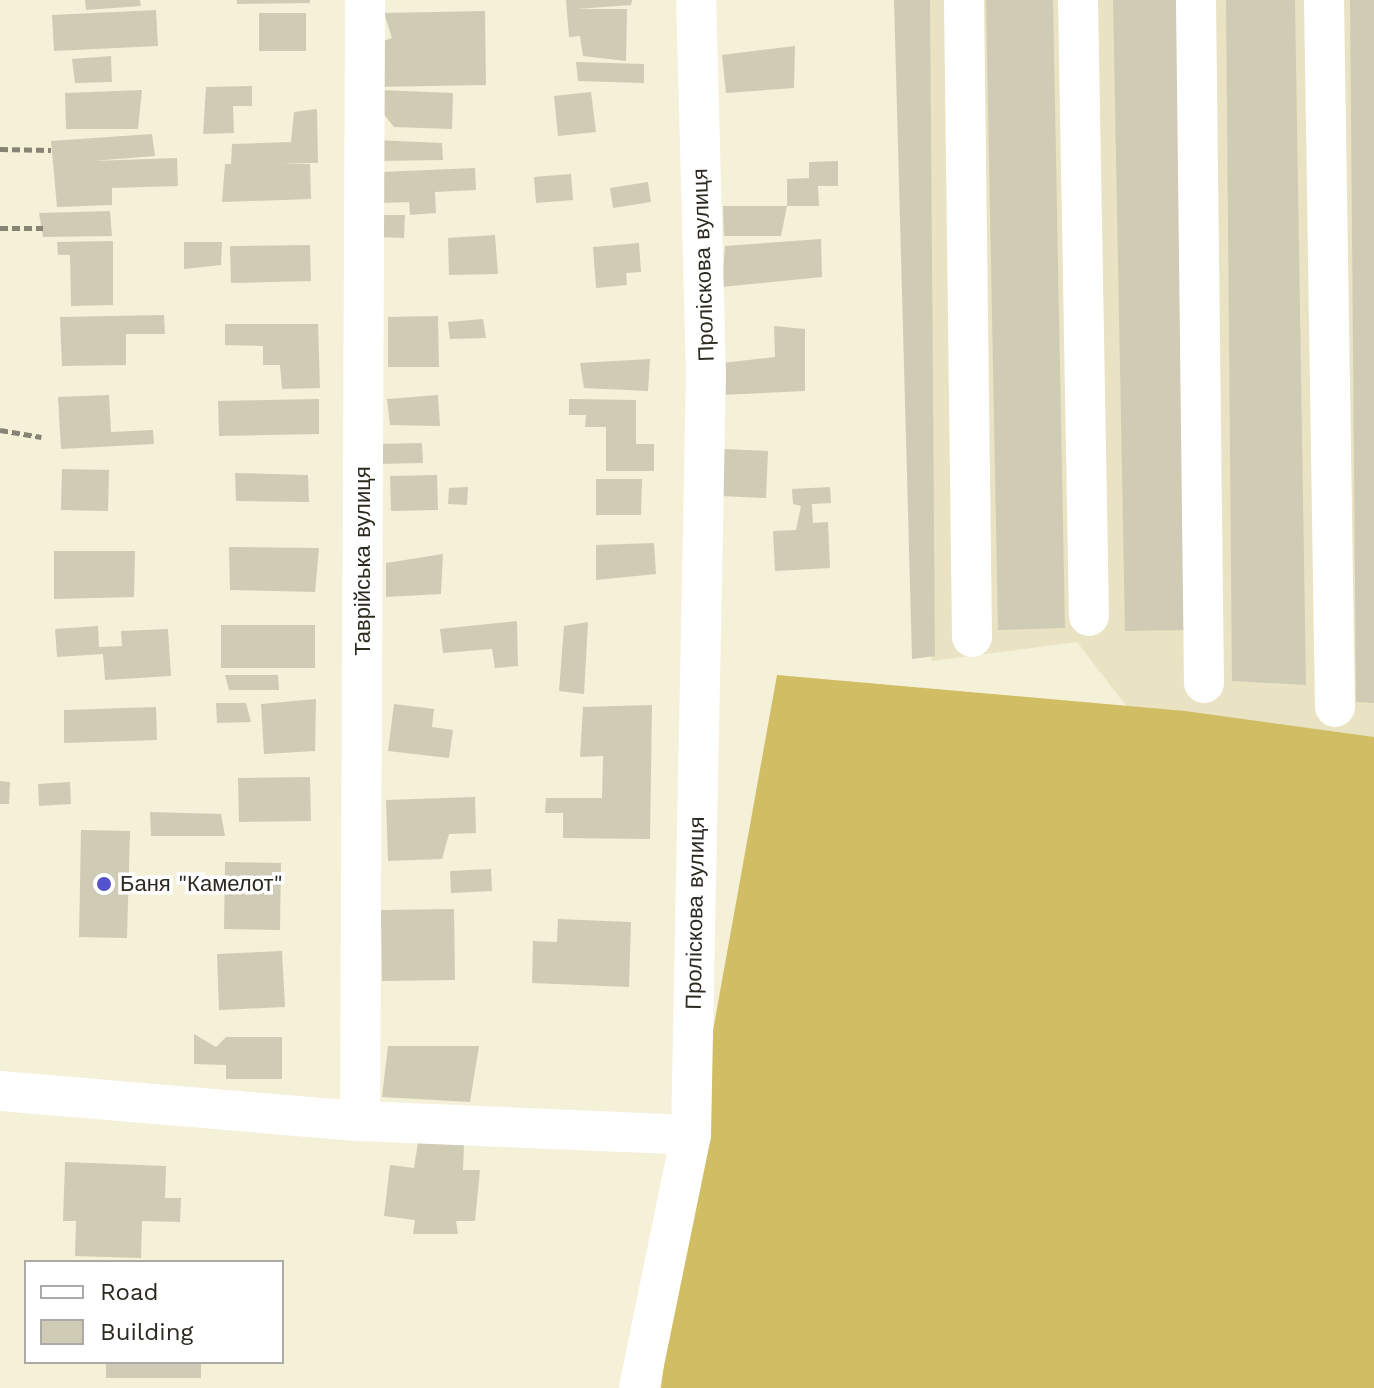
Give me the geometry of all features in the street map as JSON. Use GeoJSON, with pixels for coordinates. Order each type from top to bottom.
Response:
{"type":"FeatureCollection","features":[{"type":"Feature","properties":{"kind":"street","name":"Таврійська вулиця"},"geometry":{"type":"LineString","coordinates":[[360,1121],[365,0]]}},
{"type":"Feature","properties":{"kind":"street","name":"Проліскова вулиця"},"geometry":{"type":"LineString","coordinates":[[639,1388],[691,1135],[706,375],[696,0]]}},
{"type":"Feature","properties":{"kind":"street"},"geometry":{"type":"LineString","coordinates":[[964,0],[972,637]]}},
{"type":"Feature","properties":{"kind":"street"},"geometry":{"type":"LineString","coordinates":[[1078,0],[1089,616]]}},
{"type":"Feature","properties":{"kind":"street"},"geometry":{"type":"LineString","coordinates":[[1196,0],[1204,683]]}},
{"type":"Feature","properties":{"kind":"street"},"geometry":{"type":"LineString","coordinates":[[1324,0],[1335,707]]}},
{"type":"Feature","properties":{"kind":"street"},"geometry":{"type":"LineString","coordinates":[[0,1091],[360,1121],[691,1135]]}},
{"type":"Feature","properties":{"kind":"path"},"geometry":{"type":"LineString","coordinates":[[0,149],[51,150]]}},
{"type":"Feature","properties":{"kind":"path"},"geometry":{"type":"LineString","coordinates":[[0,228],[43,228]]}},
{"type":"Feature","properties":{"kind":"path"},"geometry":{"type":"LineString","coordinates":[[0,430],[41,437]]}},
{"type":"Feature","properties":{"kind":"shaded area"},"geometry":{"type":"Polygon","coordinates":[[[906,0],[1374,0],[1374,763],[1161,751],[1077,642],[932,661],[921,609],[906,0]]]}},
{"type":"Feature","properties":{"kind":"shaded area"},"geometry":{"type":"Polygon","coordinates":[[[777,675],[1185,711],[1374,737],[1374,1388],[661,1388],[689,1164],[777,675]]]}},
{"type":"Feature","properties":{"kind":"building"},"geometry":{"type":"Polygon","coordinates":[[[85,0],[140,0],[141,6],[86,10],[85,0]]]}},
{"type":"Feature","properties":{"kind":"building"},"geometry":{"type":"Polygon","coordinates":[[[237,0],[310,0],[310,3],[237,4],[237,0]]]}},
{"type":"Feature","properties":{"kind":"building"},"geometry":{"type":"Polygon","coordinates":[[[566,0],[632,0],[631,5],[577,9],[627,9],[626,61],[583,56],[580,36],[569,37],[566,0]]]}},
{"type":"Feature","properties":{"kind":"building"},"geometry":{"type":"Polygon","coordinates":[[[894,0],[930,0],[935,656],[912,659],[894,0]]]}},
{"type":"Feature","properties":{"kind":"building"},"geometry":{"type":"Polygon","coordinates":[[[986,0],[1053,0],[1065,628],[998,630],[986,0]]]}},
{"type":"Feature","properties":{"kind":"building"},"geometry":{"type":"Polygon","coordinates":[[[1113,0],[1179,0],[1192,630],[1125,631],[1113,0]]]}},
{"type":"Feature","properties":{"kind":"building"},"geometry":{"type":"Polygon","coordinates":[[[1226,0],[1295,0],[1306,685],[1232,681],[1226,0]]]}},
{"type":"Feature","properties":{"kind":"building"},"geometry":{"type":"Polygon","coordinates":[[[1350,0],[1374,0],[1374,703],[1356,702],[1350,0]]]}},
{"type":"Feature","properties":{"kind":"building"},"geometry":{"type":"Polygon","coordinates":[[[156,10],[158,46],[54,51],[52,15],[156,10]]]}},
{"type":"Feature","properties":{"kind":"building"},"geometry":{"type":"Polygon","coordinates":[[[485,11],[486,85],[372,87],[372,45],[392,38],[384,13],[485,11]]]}},
{"type":"Feature","properties":{"kind":"building"},"geometry":{"type":"Polygon","coordinates":[[[259,13],[306,13],[306,51],[259,51],[259,13]]]}},
{"type":"Feature","properties":{"kind":"building"},"geometry":{"type":"Polygon","coordinates":[[[795,46],[794,88],[726,93],[722,55],[795,46]]]}},
{"type":"Feature","properties":{"kind":"building"},"geometry":{"type":"Polygon","coordinates":[[[111,56],[112,82],[75,83],[72,59],[111,56]]]}},
{"type":"Feature","properties":{"kind":"building"},"geometry":{"type":"Polygon","coordinates":[[[576,62],[644,64],[644,83],[578,81],[576,62]]]}},
{"type":"Feature","properties":{"kind":"building"},"geometry":{"type":"Polygon","coordinates":[[[252,86],[252,106],[233,106],[234,133],[203,134],[206,87],[252,86]]]}},
{"type":"Feature","properties":{"kind":"building"},"geometry":{"type":"Polygon","coordinates":[[[142,90],[138,129],[66,129],[65,93],[142,90]]]}},
{"type":"Feature","properties":{"kind":"building"},"geometry":{"type":"Polygon","coordinates":[[[380,90],[453,93],[452,129],[394,127],[379,108],[380,90]]]}},
{"type":"Feature","properties":{"kind":"building"},"geometry":{"type":"Polygon","coordinates":[[[591,92],[596,132],[558,136],[554,96],[591,92]]]}},
{"type":"Feature","properties":{"kind":"building"},"geometry":{"type":"Polygon","coordinates":[[[317,109],[318,163],[279,163],[310,164],[311,199],[222,202],[225,164],[231,164],[232,144],[291,142],[294,112],[317,109]]]}},
{"type":"Feature","properties":{"kind":"building"},"geometry":{"type":"Polygon","coordinates":[[[152,134],[155,156],[92,161],[177,158],[178,186],[112,188],[112,205],[57,207],[51,141],[152,134]]]}},
{"type":"Feature","properties":{"kind":"building"},"geometry":{"type":"Polygon","coordinates":[[[375,140],[442,143],[443,160],[376,161],[375,140]]]}},
{"type":"Feature","properties":{"kind":"building"},"geometry":{"type":"Polygon","coordinates":[[[838,161],[838,186],[818,186],[819,206],[787,206],[787,179],[809,178],[809,162],[838,161]]]}},
{"type":"Feature","properties":{"kind":"building"},"geometry":{"type":"Polygon","coordinates":[[[475,168],[476,190],[435,192],[436,213],[410,215],[409,202],[382,203],[381,172],[475,168]]]}},
{"type":"Feature","properties":{"kind":"building"},"geometry":{"type":"Polygon","coordinates":[[[571,174],[573,200],[536,203],[534,177],[571,174]]]}},
{"type":"Feature","properties":{"kind":"building"},"geometry":{"type":"Polygon","coordinates":[[[648,182],[651,202],[613,208],[610,188],[648,182]]]}},
{"type":"Feature","properties":{"kind":"building"},"geometry":{"type":"Polygon","coordinates":[[[723,206],[787,206],[781,236],[724,236],[723,206]]]}},
{"type":"Feature","properties":{"kind":"building"},"geometry":{"type":"Polygon","coordinates":[[[110,211],[112,236],[43,237],[39,213],[110,211]]]}},
{"type":"Feature","properties":{"kind":"building"},"geometry":{"type":"Polygon","coordinates":[[[379,215],[405,215],[404,238],[378,237],[379,215]]]}},
{"type":"Feature","properties":{"kind":"building"},"geometry":{"type":"Polygon","coordinates":[[[495,235],[498,274],[449,275],[448,238],[495,235]]]}},
{"type":"Feature","properties":{"kind":"building"},"geometry":{"type":"Polygon","coordinates":[[[821,239],[822,277],[722,287],[725,246],[821,239]]]}},
{"type":"Feature","properties":{"kind":"building"},"geometry":{"type":"Polygon","coordinates":[[[113,241],[113,305],[71,306],[70,255],[58,255],[57,242],[113,241]]]}},
{"type":"Feature","properties":{"kind":"building"},"geometry":{"type":"Polygon","coordinates":[[[184,242],[222,242],[221,265],[184,269],[184,242]]]}},
{"type":"Feature","properties":{"kind":"building"},"geometry":{"type":"Polygon","coordinates":[[[639,243],[641,272],[626,273],[627,285],[596,288],[593,247],[639,243]]]}},
{"type":"Feature","properties":{"kind":"building"},"geometry":{"type":"Polygon","coordinates":[[[310,245],[311,281],[231,283],[230,246],[310,245]]]}},
{"type":"Feature","properties":{"kind":"building"},"geometry":{"type":"Polygon","coordinates":[[[164,315],[165,334],[126,334],[126,365],[62,366],[60,317],[164,315]]]}},
{"type":"Feature","properties":{"kind":"building"},"geometry":{"type":"Polygon","coordinates":[[[438,316],[439,367],[388,367],[388,317],[438,316]]]}},
{"type":"Feature","properties":{"kind":"building"},"geometry":{"type":"Polygon","coordinates":[[[483,319],[486,338],[450,339],[448,322],[483,319]]]}},
{"type":"Feature","properties":{"kind":"building"},"geometry":{"type":"Polygon","coordinates":[[[225,324],[318,324],[320,388],[282,389],[280,365],[263,365],[263,346],[225,345],[225,324]]]}},
{"type":"Feature","properties":{"kind":"building"},"geometry":{"type":"Polygon","coordinates":[[[774,326],[805,329],[805,391],[722,395],[721,363],[775,357],[774,326]]]}},
{"type":"Feature","properties":{"kind":"building"},"geometry":{"type":"Polygon","coordinates":[[[650,359],[648,391],[584,388],[580,363],[650,359]]]}},
{"type":"Feature","properties":{"kind":"building"},"geometry":{"type":"Polygon","coordinates":[[[109,395],[111,432],[153,430],[154,444],[61,449],[58,397],[109,395]]]}},
{"type":"Feature","properties":{"kind":"building"},"geometry":{"type":"Polygon","coordinates":[[[438,395],[440,426],[390,425],[387,399],[438,395]]]}},
{"type":"Feature","properties":{"kind":"building"},"geometry":{"type":"Polygon","coordinates":[[[319,399],[319,434],[219,436],[218,401],[319,399]]]}},
{"type":"Feature","properties":{"kind":"building"},"geometry":{"type":"Polygon","coordinates":[[[569,399],[636,400],[636,444],[654,444],[654,471],[606,471],[606,427],[585,427],[586,415],[569,415],[569,399]]]}},
{"type":"Feature","properties":{"kind":"building"},"geometry":{"type":"Polygon","coordinates":[[[422,443],[423,463],[377,464],[379,444],[422,443]]]}},
{"type":"Feature","properties":{"kind":"building"},"geometry":{"type":"Polygon","coordinates":[[[722,449],[768,451],[766,498],[720,496],[722,449]]]}},
{"type":"Feature","properties":{"kind":"building"},"geometry":{"type":"Polygon","coordinates":[[[62,469],[109,470],[108,511],[61,510],[62,469]]]}},
{"type":"Feature","properties":{"kind":"building"},"geometry":{"type":"Polygon","coordinates":[[[235,473],[308,475],[309,502],[236,501],[235,473]]]}},
{"type":"Feature","properties":{"kind":"building"},"geometry":{"type":"Polygon","coordinates":[[[437,475],[438,510],[391,511],[390,476],[437,475]]]}},
{"type":"Feature","properties":{"kind":"building"},"geometry":{"type":"Polygon","coordinates":[[[596,479],[642,479],[641,515],[596,515],[596,479]]]}},
{"type":"Feature","properties":{"kind":"building"},"geometry":{"type":"Polygon","coordinates":[[[468,487],[467,505],[448,504],[449,488],[468,487]]]}},
{"type":"Feature","properties":{"kind":"building"},"geometry":{"type":"Polygon","coordinates":[[[830,487],[831,503],[812,504],[813,523],[828,522],[830,568],[775,571],[773,531],[796,530],[801,506],[793,504],[792,489],[830,487]]]}},
{"type":"Feature","properties":{"kind":"building"},"geometry":{"type":"Polygon","coordinates":[[[654,543],[656,574],[596,580],[596,545],[654,543]]]}},
{"type":"Feature","properties":{"kind":"building"},"geometry":{"type":"Polygon","coordinates":[[[229,547],[319,548],[315,592],[230,590],[229,547]]]}},
{"type":"Feature","properties":{"kind":"building"},"geometry":{"type":"Polygon","coordinates":[[[54,551],[135,551],[134,597],[54,599],[54,551]]]}},
{"type":"Feature","properties":{"kind":"building"},"geometry":{"type":"Polygon","coordinates":[[[443,554],[441,594],[386,597],[386,563],[443,554]]]}},
{"type":"Feature","properties":{"kind":"building"},"geometry":{"type":"Polygon","coordinates":[[[517,621],[518,666],[495,668],[492,649],[443,653],[440,629],[517,621]]]}},
{"type":"Feature","properties":{"kind":"building"},"geometry":{"type":"Polygon","coordinates":[[[588,622],[584,694],[559,691],[564,626],[588,622]]]}},
{"type":"Feature","properties":{"kind":"building"},"geometry":{"type":"Polygon","coordinates":[[[221,625],[315,625],[315,668],[221,668],[221,625]]]}},
{"type":"Feature","properties":{"kind":"building"},"geometry":{"type":"Polygon","coordinates":[[[98,626],[99,647],[122,646],[121,631],[168,629],[171,676],[105,680],[103,654],[57,657],[55,629],[98,626]]]}},
{"type":"Feature","properties":{"kind":"building"},"geometry":{"type":"Polygon","coordinates":[[[225,675],[278,675],[279,690],[229,690],[225,675]]]}},
{"type":"Feature","properties":{"kind":"building"},"geometry":{"type":"Polygon","coordinates":[[[316,699],[315,751],[264,754],[261,704],[316,699]]]}},
{"type":"Feature","properties":{"kind":"building"},"geometry":{"type":"Polygon","coordinates":[[[216,703],[246,703],[251,722],[217,723],[216,703]]]}},
{"type":"Feature","properties":{"kind":"building"},"geometry":{"type":"Polygon","coordinates":[[[394,704],[434,709],[432,727],[453,730],[449,758],[388,751],[394,704]]]}},
{"type":"Feature","properties":{"kind":"building"},"geometry":{"type":"Polygon","coordinates":[[[652,705],[650,839],[563,838],[563,813],[545,813],[546,798],[602,798],[603,756],[580,757],[583,707],[652,705]]]}},
{"type":"Feature","properties":{"kind":"building"},"geometry":{"type":"Polygon","coordinates":[[[156,707],[157,740],[64,743],[64,710],[156,707]]]}},
{"type":"Feature","properties":{"kind":"building"},"geometry":{"type":"Polygon","coordinates":[[[310,777],[311,821],[239,822],[238,778],[310,777]]]}},
{"type":"Feature","properties":{"kind":"building"},"geometry":{"type":"Polygon","coordinates":[[[0,781],[10,782],[9,804],[0,804],[0,781]]]}},
{"type":"Feature","properties":{"kind":"building"},"geometry":{"type":"Polygon","coordinates":[[[70,782],[71,804],[39,806],[38,784],[70,782]]]}},
{"type":"Feature","properties":{"kind":"building"},"geometry":{"type":"Polygon","coordinates":[[[475,797],[476,833],[449,834],[442,859],[388,861],[386,800],[475,797]]]}},
{"type":"Feature","properties":{"kind":"building"},"geometry":{"type":"Polygon","coordinates":[[[150,812],[221,814],[225,836],[151,836],[150,812]]]}},
{"type":"Feature","properties":{"kind":"building","name":"Баня \"Камелот\""},"geometry":{"type":"Polygon","coordinates":[[[81,830],[130,831],[127,938],[79,937],[81,830]]]}},
{"type":"Feature","properties":{"kind":"building"},"geometry":{"type":"Polygon","coordinates":[[[225,862],[281,863],[280,930],[224,929],[225,862]]]}},
{"type":"Feature","properties":{"kind":"building"},"geometry":{"type":"Polygon","coordinates":[[[491,869],[492,891],[451,893],[450,871],[491,869]]]}},
{"type":"Feature","properties":{"kind":"building"},"geometry":{"type":"Polygon","coordinates":[[[454,909],[455,980],[382,981],[381,910],[454,909]]]}},
{"type":"Feature","properties":{"kind":"building"},"geometry":{"type":"Polygon","coordinates":[[[558,919],[631,922],[629,987],[532,983],[533,941],[557,942],[558,919]]]}},
{"type":"Feature","properties":{"kind":"building"},"geometry":{"type":"Polygon","coordinates":[[[282,951],[285,1007],[219,1010],[217,954],[282,951]]]}},
{"type":"Feature","properties":{"kind":"building"},"geometry":{"type":"Polygon","coordinates":[[[194,1034],[216,1047],[226,1037],[282,1037],[282,1079],[226,1079],[226,1065],[194,1064],[194,1034]]]}},
{"type":"Feature","properties":{"kind":"building"},"geometry":{"type":"Polygon","coordinates":[[[388,1046],[479,1046],[470,1102],[382,1097],[388,1046]]]}},
{"type":"Feature","properties":{"kind":"building"},"geometry":{"type":"Polygon","coordinates":[[[418,1142],[464,1144],[463,1170],[480,1170],[475,1221],[456,1221],[458,1234],[413,1234],[415,1220],[384,1216],[390,1165],[414,1168],[418,1142]]]}},
{"type":"Feature","properties":{"kind":"building"},"geometry":{"type":"Polygon","coordinates":[[[65,1162],[166,1166],[165,1198],[181,1198],[180,1222],[142,1221],[141,1258],[75,1256],[76,1221],[63,1221],[65,1162]]]}},
{"type":"Feature","properties":{"kind":"building"},"geometry":{"type":"Polygon","coordinates":[[[106,1364],[201,1364],[201,1378],[106,1378],[106,1364]]]}},
{"type":"Feature","properties":{"kind":"place","name":"Баня \"Камелот\""},"geometry":{"type":"Point","coordinates":[104,884]}}]}
